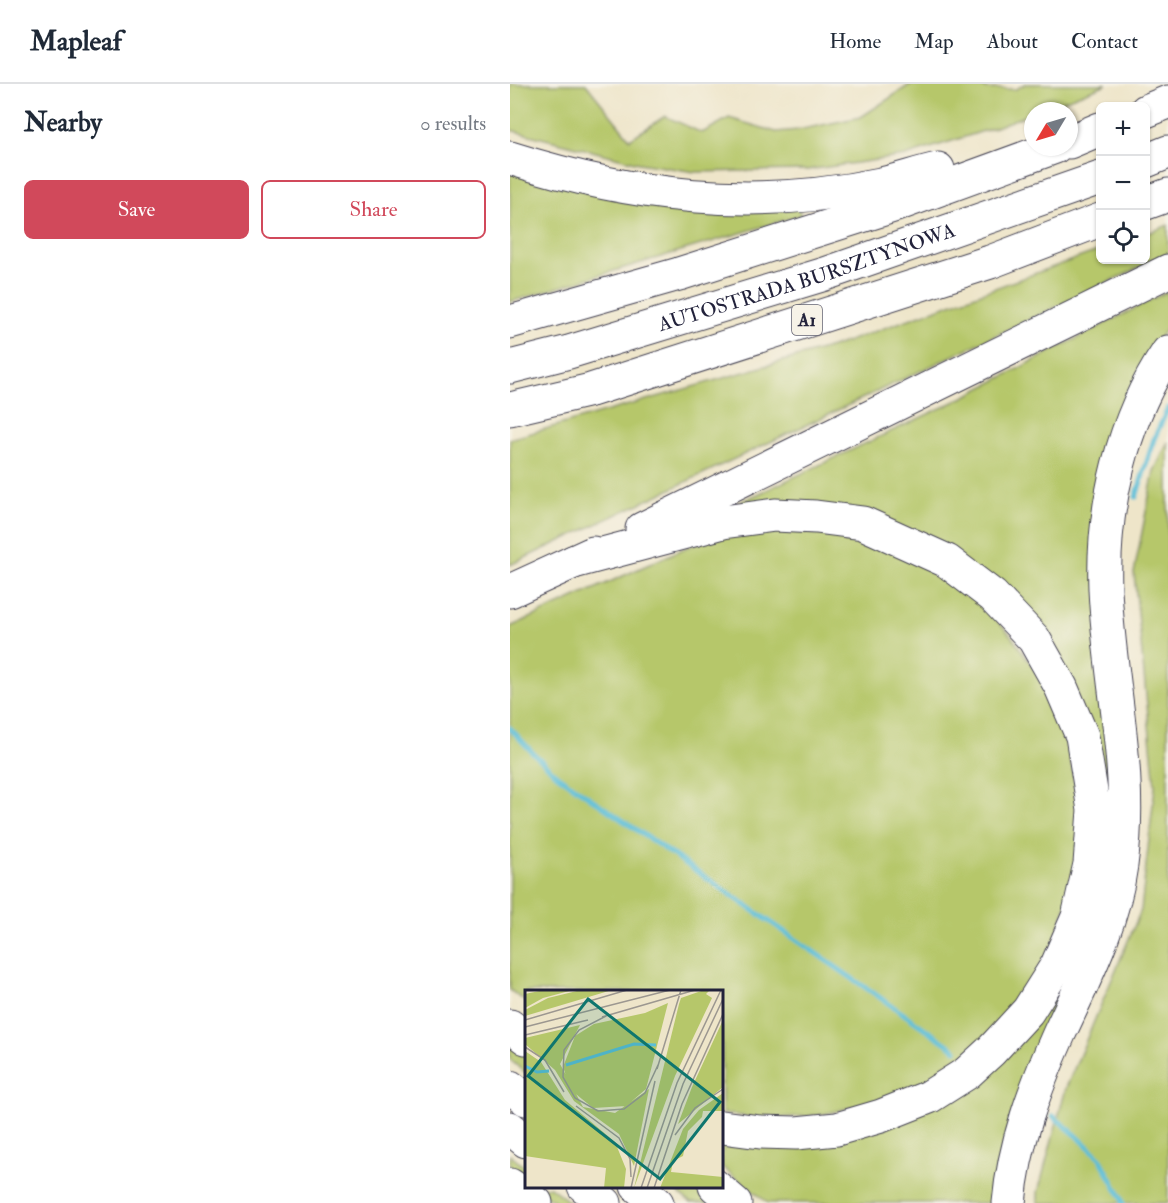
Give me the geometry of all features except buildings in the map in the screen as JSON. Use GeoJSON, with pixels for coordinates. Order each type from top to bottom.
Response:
{"type":"FeatureCollection","features":[{"type":"Feature","properties":{"kind":"highway"},"geometry":{"type":"LineString","coordinates":[[1150,109],[1168,102]]}},
{"type":"Feature","properties":{"kind":"highway"},"geometry":{"type":"LineString","coordinates":[[1078,138],[1096,131]]}},
{"type":"Feature","properties":{"kind":"highway"},"geometry":{"type":"LineString","coordinates":[[510,158],[564,174],[643,191],[695,197],[755,199],[831,192],[882,184],[931,170],[1024,151]]}},
{"type":"Feature","properties":{"kind":"highway"},"geometry":{"type":"LineString","coordinates":[[1150,159],[1168,152]]}},
{"type":"Feature","properties":{"kind":"highway"},"geometry":{"type":"LineString","coordinates":[[510,322],[679,274],[884,208],[1030,156]]}},
{"type":"Feature","properties":{"kind":"highway","name":"AUTOSTRADA BURSZTYNOWA"},"geometry":{"type":"LineString","coordinates":[[510,367],[568,352],[825,274],[1096,180]]}},
{"type":"Feature","properties":{"kind":"highway"},"geometry":{"type":"LineString","coordinates":[[1150,202],[1168,195]]}},
{"type":"Feature","properties":{"kind":"highway","name":"AUTOSTRADA BURSZTYNOWA"},"geometry":{"type":"LineString","coordinates":[[510,410],[591,390],[990,262],[1096,222]]}},
{"type":"Feature","properties":{"kind":"highway"},"geometry":{"type":"LineString","coordinates":[[510,591],[1168,271]]}},
{"type":"Feature","properties":{"kind":"highway"},"geometry":{"type":"LineString","coordinates":[[1010,1203],[1012,1177],[1027,1114],[1106,928],[1121,866],[1126,805],[1105,589],[1107,525],[1117,471],[1135,416],[1157,368],[1168,352]]}},
{"type":"Feature","properties":{"kind":"highway"},"geometry":{"type":"LineString","coordinates":[[573,562],[723,522],[744,519],[775,515],[863,523],[947,561],[993,596],[1034,639],[1061,687],[1082,736],[1094,810],[1090,864],[1078,917],[1057,965],[1029,1011],[991,1051],[966,1073],[929,1097],[881,1116],[837,1129],[796,1133],[760,1132],[723,1127]]}},
{"type":"Feature","properties":{"kind":"highway"},"geometry":{"type":"LineString","coordinates":[[510,1026],[525,1037]]}},
{"type":"Feature","properties":{"kind":"highway"},"geometry":{"type":"LineString","coordinates":[[510,1087],[525,1099]]}},
{"type":"Feature","properties":{"kind":"highway"},"geometry":{"type":"LineString","coordinates":[[510,1128],[525,1140]]}},
{"type":"Feature","properties":{"kind":"highway"},"geometry":{"type":"LineString","coordinates":[[510,1185],[536,1203]]}},
{"type":"Feature","properties":{"kind":"highway"},"geometry":{"type":"LineString","coordinates":[[586,1188],[605,1203]]}},
{"type":"Feature","properties":{"kind":"highway"},"geometry":{"type":"LineString","coordinates":[[639,1188],[657,1203]]}},
{"type":"Feature","properties":{"kind":"highway"},"geometry":{"type":"LineString","coordinates":[[717,1188],[735,1203]]}},
{"type":"Feature","properties":{"kind":"green space"},"geometry":{"type":"Polygon","coordinates":[[[510,84],[586,84],[630,139],[665,116],[702,133],[729,118],[776,132],[798,130],[861,117],[911,84],[981,84],[986,89],[1016,89],[1025,84],[1107,84],[1060,102],[1024,102],[1024,116],[905,156],[807,170],[695,172],[639,163],[510,130],[510,84]]]}},
{"type":"Feature","properties":{"kind":"green space"},"geometry":{"type":"Polygon","coordinates":[[[510,170],[798,208],[801,215],[510,302],[510,170]]]}},
{"type":"Feature","properties":{"kind":"green space"},"geometry":{"type":"Polygon","coordinates":[[[1168,225],[1168,254],[1150,263],[1150,232],[1168,225]]]}},
{"type":"Feature","properties":{"kind":"green space"},"geometry":{"type":"Polygon","coordinates":[[[1096,251],[1096,264],[1147,264],[510,565],[510,439],[832,347],[1096,251]]]}},
{"type":"Feature","properties":{"kind":"green space"},"geometry":{"type":"Polygon","coordinates":[[[1168,291],[1168,326],[1148,354],[1117,419],[1108,861],[995,1203],[768,1203],[723,1168],[723,1141],[885,1128],[1077,949],[1089,729],[954,554],[730,507],[958,400],[1168,291]]]}},
{"type":"Feature","properties":{"kind":"green space"},"geometry":{"type":"Polygon","coordinates":[[[1168,442],[1168,1203],[1038,1203],[1038,1192],[1066,1088],[1141,910],[1155,786],[1134,573],[1154,471],[1168,442]]]}},
{"type":"Feature","properties":{"kind":"green space"},"geometry":{"type":"Polygon","coordinates":[[[748,528],[866,538],[924,563],[978,601],[1009,633],[1043,680],[1065,730],[1081,818],[1077,868],[1051,956],[975,1052],[902,1095],[820,1115],[763,1119],[723,1113],[723,990],[525,990],[525,1001],[510,990],[510,627],[687,547],[748,528]]]}},
{"type":"Feature","properties":{"kind":"green space"},"geometry":{"type":"Polygon","coordinates":[[[510,1041],[525,1052],[525,1072],[510,1060],[510,1041]]]}},
{"type":"Feature","properties":{"kind":"green space"},"geometry":{"type":"Polygon","coordinates":[[[510,1155],[525,1167],[525,1182],[510,1172],[510,1155]]]}},
{"type":"Feature","properties":{"kind":"green space"},"geometry":{"type":"Polygon","coordinates":[[[534,1188],[551,1188],[571,1203],[557,1203],[534,1188]]]}},
{"type":"Feature","properties":{"kind":"green space"},"geometry":{"type":"Polygon","coordinates":[[[672,1188],[697,1188],[716,1203],[691,1203],[672,1188]]]}},
{"type":"Feature","properties":{"kind":"waterway"},"geometry":{"type":"LineString","coordinates":[[1136,497],[1154,439],[1168,408]]}},
{"type":"Feature","properties":{"kind":"waterway"},"geometry":{"type":"LineString","coordinates":[[510,728],[557,775],[956,1050]]}},
{"type":"Feature","properties":{"kind":"waterway"},"geometry":{"type":"LineString","coordinates":[[1053,1116],[1100,1158],[1123,1203]]}}]}
